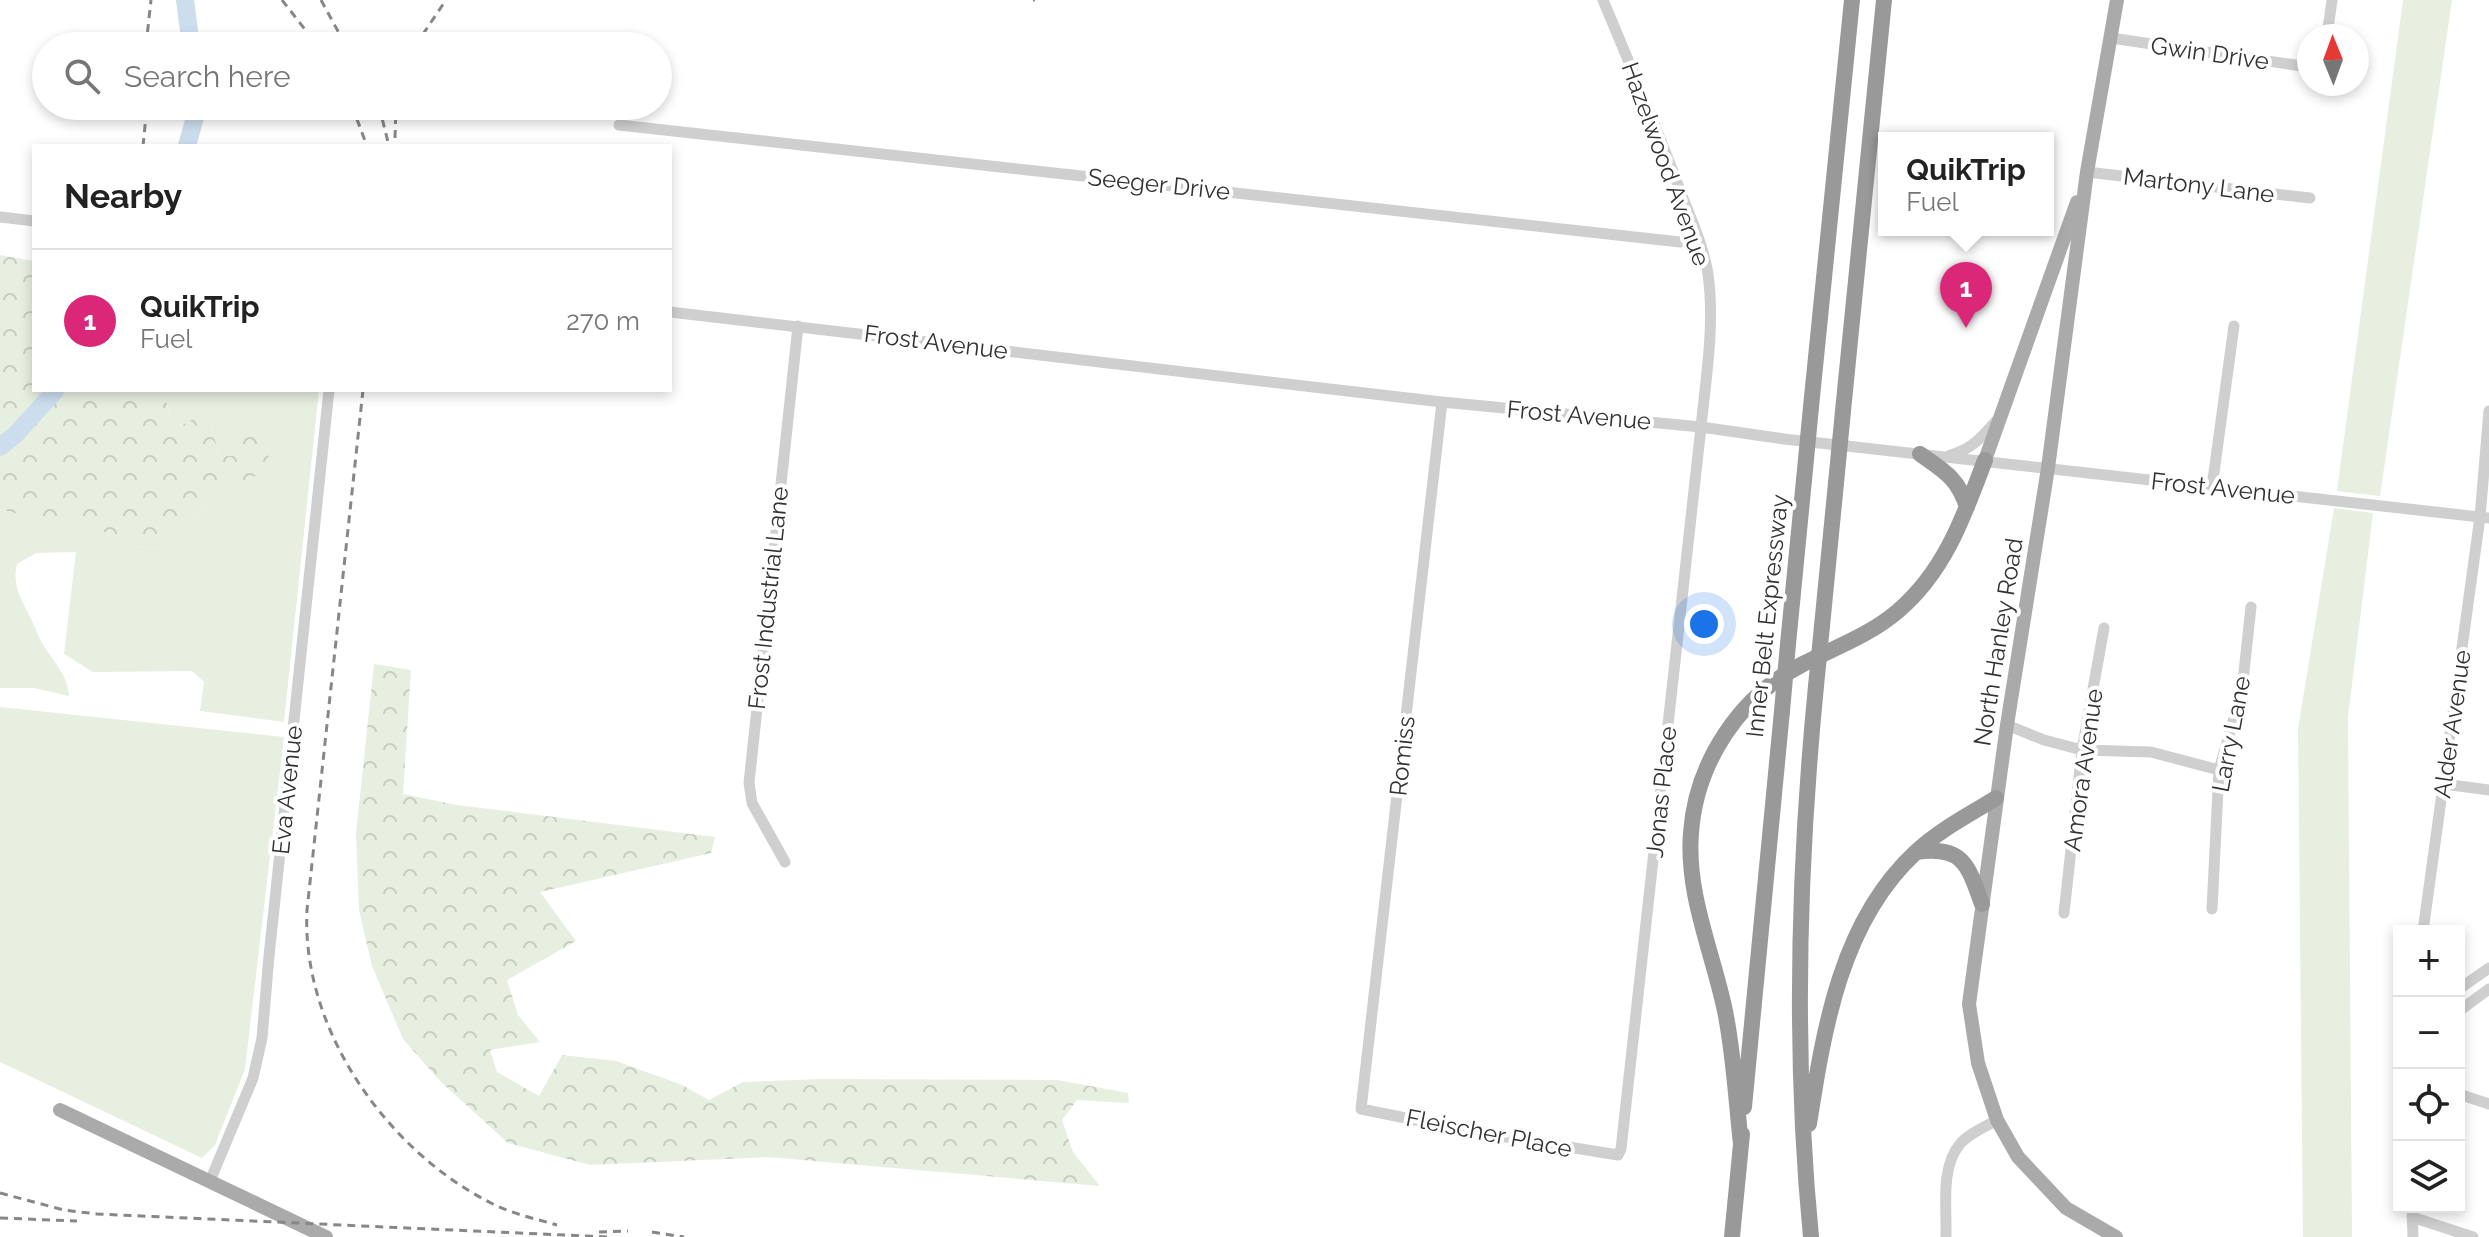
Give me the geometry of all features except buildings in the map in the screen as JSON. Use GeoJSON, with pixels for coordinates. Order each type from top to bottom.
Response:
{"type":"FeatureCollection","features":[{"type":"Feature","properties":{"kind":"highway","name":"Inner Belt Expressway"},"geometry":{"type":"LineString","coordinates":[[1732,1237],[1852,0]]}},
{"type":"Feature","properties":{"kind":"highway"},"geometry":{"type":"LineString","coordinates":[[1811,1237],[1799,1055],[1799,945],[1805,803],[1884,0]]}},
{"type":"Feature","properties":{"kind":"highway"},"geometry":{"type":"LineString","coordinates":[[1920,454],[1953,478],[1967,507]]}},
{"type":"Feature","properties":{"kind":"highway"},"geometry":{"type":"LineString","coordinates":[[1741,1144],[1726,1015],[1692,875],[1692,826],[1701,783],[1725,735],[1759,694],[1802,664],[1880,625],[1911,599],[1945,557],[1985,460]]}},
{"type":"Feature","properties":{"kind":"highway"},"geometry":{"type":"LineString","coordinates":[[1804,1157],[1820,1054],[1836,987],[1849,952],[1879,895],[1915,853],[1951,825],[1996,798]]}},
{"type":"Feature","properties":{"kind":"highway"},"geometry":{"type":"LineString","coordinates":[[1915,853],[1942,850],[1957,855],[1968,867],[1982,904]]}},
{"type":"Feature","properties":{"kind":"main road","name":"North Hanley Road"},"geometry":{"type":"LineString","coordinates":[[2116,1237],[2066,1208],[2018,1157],[1997,1120],[1978,1063],[1969,1004],[1996,798],[2048,468],[2087,172],[2117,0]]}},
{"type":"Feature","properties":{"kind":"main road"},"geometry":{"type":"LineString","coordinates":[[1985,460],[2087,172]]}},
{"type":"Feature","properties":{"kind":"main road"},"geometry":{"type":"LineString","coordinates":[[60,1110],[323,1236]]}},
{"type":"Feature","properties":{"kind":"street","name":"Hazelwood Avenue"},"geometry":{"type":"LineString","coordinates":[[1603,0],[1668,156],[1708,271],[1710,339],[1701,427]]}},
{"type":"Feature","properties":{"kind":"street"},"geometry":{"type":"LineString","coordinates":[[2329,24],[2332,0]]}},
{"type":"Feature","properties":{"kind":"street","name":"Gwin Drive"},"geometry":{"type":"LineString","coordinates":[[2111,38],[2297,65]]}},
{"type":"Feature","properties":{"kind":"street","name":"Seeger Drive"},"geometry":{"type":"LineString","coordinates":[[619,125],[1680,242],[1697,236]]}},
{"type":"Feature","properties":{"kind":"street","name":"Martony Lane"},"geometry":{"type":"LineString","coordinates":[[2087,172],[2310,198]]}},
{"type":"Feature","properties":{"kind":"street"},"geometry":{"type":"LineString","coordinates":[[0,217],[32,221]]}},
{"type":"Feature","properties":{"kind":"street","name":"Frost Avenue"},"geometry":{"type":"LineString","coordinates":[[672,312],[2484,518]]}},
{"type":"Feature","properties":{"kind":"street","name":"Frost Industrial Lane"},"geometry":{"type":"LineString","coordinates":[[785,862],[752,803],[749,783],[798,326]]}},
{"type":"Feature","properties":{"kind":"street"},"geometry":{"type":"LineString","coordinates":[[2212,487],[2234,326]]}},
{"type":"Feature","properties":{"kind":"street","name":"Eva Avenue"},"geometry":{"type":"LineString","coordinates":[[210,1181],[253,1078],[262,1038],[329,392]]}},
{"type":"Feature","properties":{"kind":"street","name":"Romiss"},"geometry":{"type":"LineString","coordinates":[[1361,1109],[1442,402]]}},
{"type":"Feature","properties":{"kind":"street","name":"Alder Avenue"},"geometry":{"type":"LineString","coordinates":[[2424,925],[2484,518],[2489,411]]}},
{"type":"Feature","properties":{"kind":"street"},"geometry":{"type":"LineString","coordinates":[[1946,456],[1962,452],[1978,442],[2001,416]]}},
{"type":"Feature","properties":{"kind":"street","name":"Jonas Place"},"geometry":{"type":"LineString","coordinates":[[1618,1155],[1701,427]]}},
{"type":"Feature","properties":{"kind":"street","name":"Larry Lane"},"geometry":{"type":"LineString","coordinates":[[2212,909],[2219,770],[2242,690],[2251,607]]}},
{"type":"Feature","properties":{"kind":"street","name":"Amora Avenue"},"geometry":{"type":"LineString","coordinates":[[2064,913],[2082,750],[2104,628]]}},
{"type":"Feature","properties":{"kind":"street"},"geometry":{"type":"LineString","coordinates":[[2007,725],[2044,740],[2082,750],[2151,752],[2219,770]]}},
{"type":"Feature","properties":{"kind":"street"},"geometry":{"type":"LineString","coordinates":[[2444,784],[2489,790]]}},
{"type":"Feature","properties":{"kind":"street"},"geometry":{"type":"LineString","coordinates":[[2465,985],[2489,968]]}},
{"type":"Feature","properties":{"kind":"street"},"geometry":{"type":"LineString","coordinates":[[2465,1007],[2489,989]]}},
{"type":"Feature","properties":{"kind":"street"},"geometry":{"type":"LineString","coordinates":[[2465,1096],[2489,1104]]}},
{"type":"Feature","properties":{"kind":"street","name":"Fleischer Place"},"geometry":{"type":"LineString","coordinates":[[1361,1109],[1618,1155]]}},
{"type":"Feature","properties":{"kind":"street"},"geometry":{"type":"LineString","coordinates":[[1946,1237],[1947,1174],[1953,1156],[1961,1142],[1997,1120]]}},
{"type":"Feature","properties":{"kind":"street"},"geometry":{"type":"LineString","coordinates":[[2412,1213],[2413,1237]]}},
{"type":"Feature","properties":{"kind":"street"},"geometry":{"type":"LineString","coordinates":[[2414,1213],[2473,1237]]}},
{"type":"Feature","properties":{"kind":"green space"},"geometry":{"type":"Polygon","coordinates":[[[2403,0],[2452,0],[2380,496],[2337,491],[2403,0]]]}},
{"type":"Feature","properties":{"kind":"green space"},"geometry":{"type":"Polygon","coordinates":[[[0,255],[32,261],[32,392],[48,392],[0,442],[0,255]]]}},
{"type":"Feature","properties":{"kind":"green space"},"geometry":{"type":"Polygon","coordinates":[[[65,392],[169,392],[166,399],[170,418],[181,426],[193,419],[198,403],[210,421],[219,456],[235,456],[242,434],[252,435],[270,458],[261,474],[207,506],[160,549],[135,546],[73,518],[57,531],[41,527],[29,517],[0,509],[0,456],[20,441],[65,392]]]}},
{"type":"Feature","properties":{"kind":"green space"},"geometry":{"type":"Polygon","coordinates":[[[169,392],[319,392],[284,722],[200,711],[204,682],[192,671],[93,672],[64,654],[76,552],[36,553],[17,564],[16,573],[19,595],[41,641],[63,676],[69,696],[34,688],[0,688],[0,509],[29,517],[41,527],[73,517],[135,546],[160,549],[207,506],[261,474],[252,435],[242,435],[235,456],[219,456],[210,421],[198,404],[194,419],[181,426],[170,418],[166,399],[169,392]]]}},
{"type":"Feature","properties":{"kind":"green space"},"geometry":{"type":"Polygon","coordinates":[[[2334,508],[2373,513],[2348,717],[2352,1237],[2303,1237],[2298,729],[2334,508]]]}},
{"type":"Feature","properties":{"kind":"green space"},"geometry":{"type":"Polygon","coordinates":[[[374,664],[411,670],[403,794],[457,805],[715,837],[711,853],[540,892],[576,941],[507,980],[518,1015],[540,1042],[490,1050],[497,1072],[539,1096],[562,1055],[616,1061],[682,1085],[709,1100],[743,1082],[820,1079],[1057,1080],[1128,1093],[1129,1103],[1077,1100],[1062,1120],[1073,1152],[1100,1186],[768,1157],[590,1165],[508,1143],[440,1081],[403,1039],[372,966],[359,910],[356,834],[374,664]]]}},
{"type":"Feature","properties":{"kind":"green space"},"geometry":{"type":"Polygon","coordinates":[[[0,707],[284,737],[245,1069],[215,1145],[202,1158],[0,1062],[0,707]]]}},
{"type":"Feature","properties":{"kind":"waterway"},"geometry":{"type":"LineString","coordinates":[[185,0],[189,32]]}},
{"type":"Feature","properties":{"kind":"waterway"},"geometry":{"type":"LineString","coordinates":[[188,144],[194,120]]}},
{"type":"Feature","properties":{"kind":"waterway"},"geometry":{"type":"LineString","coordinates":[[0,447],[54,392]]}},
{"type":"Feature","properties":{"kind":"railway"},"geometry":{"type":"LineString","coordinates":[[148,32],[151,0]]}},
{"type":"Feature","properties":{"kind":"railway"},"geometry":{"type":"LineString","coordinates":[[282,0],[307,32]]}},
{"type":"Feature","properties":{"kind":"railway"},"geometry":{"type":"LineString","coordinates":[[321,0],[338,32]]}},
{"type":"Feature","properties":{"kind":"railway"},"geometry":{"type":"LineString","coordinates":[[424,32],[446,0]]}},
{"type":"Feature","properties":{"kind":"railway"},"geometry":{"type":"LineString","coordinates":[[143,144],[146,120]]}},
{"type":"Feature","properties":{"kind":"railway"},"geometry":{"type":"LineString","coordinates":[[357,120],[366,144]]}},
{"type":"Feature","properties":{"kind":"railway"},"geometry":{"type":"LineString","coordinates":[[382,120],[388,144]]}},
{"type":"Feature","properties":{"kind":"railway"},"geometry":{"type":"LineString","coordinates":[[395,138],[396,120]]}},
{"type":"Feature","properties":{"kind":"railway"},"geometry":{"type":"LineString","coordinates":[[363,392],[307,910],[309,955],[319,999],[336,1042],[358,1082],[386,1120],[419,1153],[455,1181],[493,1204],[557,1225]]}},
{"type":"Feature","properties":{"kind":"railway"},"geometry":{"type":"LineString","coordinates":[[0,1193],[64,1210],[97,1214],[608,1237]]}},
{"type":"Feature","properties":{"kind":"railway"},"geometry":{"type":"LineString","coordinates":[[0,1218],[77,1221]]}},
{"type":"Feature","properties":{"kind":"railway"},"geometry":{"type":"LineString","coordinates":[[599,1232],[628,1231]]}},
{"type":"Feature","properties":{"kind":"railway"},"geometry":{"type":"LineString","coordinates":[[652,1232],[684,1237]]}},
{"type":"Feature","properties":{"kind":"place","name":"QuikTrip"},"geometry":{"type":"Point","coordinates":[1966,328]}}]}
